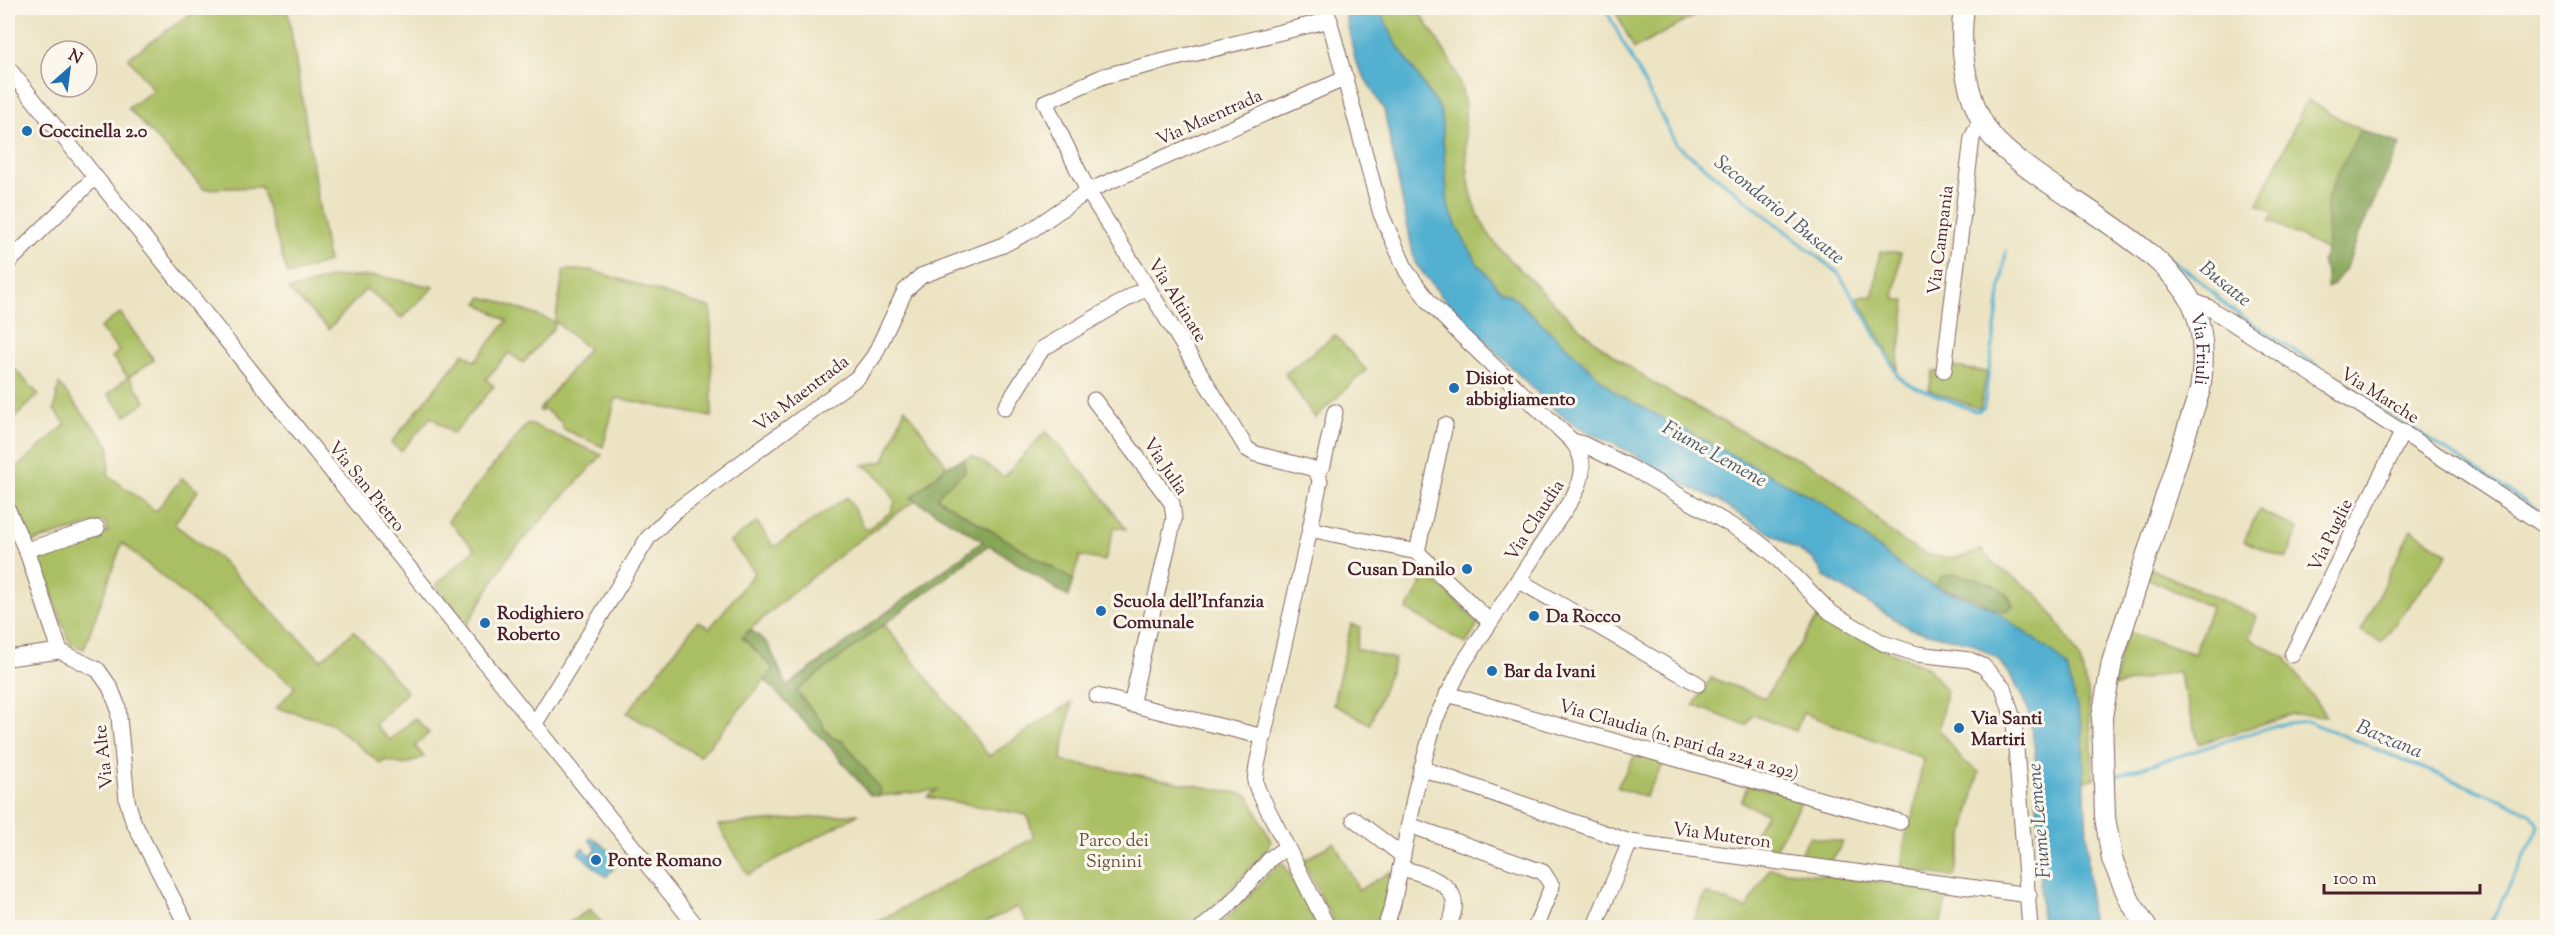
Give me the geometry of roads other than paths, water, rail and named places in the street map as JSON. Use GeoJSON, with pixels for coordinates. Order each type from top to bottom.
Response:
{"type":"FeatureCollection","features":[{"type":"Feature","properties":{"kind":"main road","name":"Via Friuli"},"geometry":{"type":"LineString","coordinates":[[1964,8],[1963,54],[1966,77],[1982,117],[1996,140],[2030,169],[2158,261],[2172,274],[2196,312],[2203,343],[2204,367],[2200,390],[2112,662],[2102,717],[2105,817],[2112,859],[2130,902],[2147,927]]}},
{"type":"Feature","properties":{"kind":"street","name":"Via Claudia"},"geometry":{"type":"LineString","coordinates":[[1328,14],[1381,214],[1407,272],[1430,303],[1459,333],[1572,441],[1580,451],[1583,463],[1579,487],[1490,622],[1434,720],[1421,768],[1390,925]]}},
{"type":"Feature","properties":{"kind":"street","name":"Via Altinate"},"geometry":{"type":"LineString","coordinates":[[1317,472],[1311,468],[1256,454],[1247,449],[1088,190],[1045,102],[1104,76],[1328,14]]}},
{"type":"Feature","properties":{"kind":"street","name":"Via San Pietro"},"geometry":{"type":"LineString","coordinates":[[8,68],[698,927]]}},
{"type":"Feature","properties":{"kind":"street","name":"Via Maentrada"},"geometry":{"type":"LineString","coordinates":[[533,723],[648,538],[674,512],[858,377],[874,356],[900,302],[914,281],[936,269],[1003,245],[1030,231],[1088,190],[1346,78]]}},
{"type":"Feature","properties":{"kind":"street","name":"Via Campania"},"geometry":{"type":"LineString","coordinates":[[1944,370],[1972,138],[1982,117]]}},
{"type":"Feature","properties":{"kind":"street"},"geometry":{"type":"LineString","coordinates":[[8,263],[95,177]]}},
{"type":"Feature","properties":{"kind":"street"},"geometry":{"type":"LineString","coordinates":[[1005,408],[1042,349],[1147,287]]}},
{"type":"Feature","properties":{"kind":"street","name":"Via Marche"},"geometry":{"type":"LineString","coordinates":[[2190,300],[2208,307],[2330,387],[2403,431],[2547,528]]}},
{"type":"Feature","properties":{"kind":"street","name":"Via Julia"},"geometry":{"type":"LineString","coordinates":[[1094,400],[1172,503],[1173,510],[1171,530],[1131,705]]}},
{"type":"Feature","properties":{"kind":"street"},"geometry":{"type":"LineString","coordinates":[[1328,927],[1269,816],[1256,782],[1320,481],[1317,472],[1323,465],[1335,412]]}},
{"type":"Feature","properties":{"kind":"street"},"geometry":{"type":"LineString","coordinates":[[1417,552],[1445,425]]}},
{"type":"Feature","properties":{"kind":"street","name":"Via Puglie"},"geometry":{"type":"LineString","coordinates":[[2292,656],[2403,431]]}},
{"type":"Feature","properties":{"kind":"street"},"geometry":{"type":"LineString","coordinates":[[1572,441],[1583,444],[1640,473],[1754,538],[1772,553],[1830,612],[1883,643],[1917,654],[1970,660],[1983,666],[1993,675],[2008,699],[2013,722],[2030,927]]}},
{"type":"Feature","properties":{"kind":"street"},"geometry":{"type":"LineString","coordinates":[[8,510],[26,550],[60,651],[8,657]]}},
{"type":"Feature","properties":{"kind":"street"},"geometry":{"type":"LineString","coordinates":[[26,550],[98,528]]}},
{"type":"Feature","properties":{"kind":"street"},"geometry":{"type":"LineString","coordinates":[[1310,529],[1417,552],[1490,622]]}},
{"type":"Feature","properties":{"kind":"street"},"geometry":{"type":"LineString","coordinates":[[1518,580],[1698,684]]}},
{"type":"Feature","properties":{"kind":"street","name":"Via Alte"},"geometry":{"type":"LineString","coordinates":[[60,651],[98,670],[110,687],[118,707],[127,800],[133,821],[188,927]]}},
{"type":"Feature","properties":{"kind":"street","name":"Via Claudia (n. pari da 224 a 292)"},"geometry":{"type":"LineString","coordinates":[[1447,694],[1900,822]]}},
{"type":"Feature","properties":{"kind":"street"},"geometry":{"type":"LineString","coordinates":[[1097,696],[1264,737]]}},
{"type":"Feature","properties":{"kind":"street","name":"Via Muteron"},"geometry":{"type":"LineString","coordinates":[[1421,768],[1630,842],[2029,895]]}},
{"type":"Feature","properties":{"kind":"street"},"geometry":{"type":"LineString","coordinates":[[1354,819],[1402,862],[1451,891],[1455,897],[1455,904],[1454,913],[1447,927]]}},
{"type":"Feature","properties":{"kind":"street"},"geometry":{"type":"LineString","coordinates":[[1409,825],[1543,873],[1552,886],[1535,927]]}},
{"type":"Feature","properties":{"kind":"street"},"geometry":{"type":"LineString","coordinates":[[1594,927],[1630,842]]}},
{"type":"Feature","properties":{"kind":"street"},"geometry":{"type":"LineString","coordinates":[[1202,927],[1228,906],[1271,858],[1287,847]]}},
{"type":"Feature","properties":{"kind":"water","name":"Fiume Lemene"},"geometry":{"type":"Polygon","coordinates":[[[1344,8],[1379,8],[1394,40],[1441,111],[1448,206],[1478,264],[1501,291],[1511,295],[1617,394],[1823,503],[1908,572],[1936,587],[1990,607],[2057,656],[2067,668],[2082,727],[2091,927],[2042,927],[2035,750],[2028,709],[2013,679],[1997,658],[1971,643],[1911,629],[1825,577],[1813,559],[1719,500],[1678,482],[1632,453],[1579,427],[1556,411],[1451,308],[1415,263],[1384,110],[1356,63],[1344,8]]]}},
{"type":"Feature","properties":{"kind":"water"},"geometry":{"type":"Polygon","coordinates":[[[592,837],[621,860],[606,877],[578,853],[582,848],[591,855],[597,849],[589,840],[592,837]]]}},
{"type":"Feature","properties":{"kind":"waterway","name":"Secondario I Busatte"},"geometry":{"type":"LineString","coordinates":[[1605,8],[1676,144],[1838,273],[1863,312],[1898,376],[1906,383],[1975,411],[1984,407],[2006,251]]}},
{"type":"Feature","properties":{"kind":"waterway","name":"Busatte"},"geometry":{"type":"LineString","coordinates":[[2165,255],[2197,278],[2229,308],[2548,517]]}},
{"type":"Feature","properties":{"kind":"waterway","name":"Bazzana"},"geometry":{"type":"LineString","coordinates":[[2112,777],[2280,724],[2307,721],[2532,814],[2538,825],[2534,838],[2488,928]]}},
{"type":"Feature","properties":{"kind":"place","name":"Coccinella 2.0"},"geometry":{"type":"Point","coordinates":[27,131]}},
{"type":"Feature","properties":{"kind":"place","name":"Disiot abbigliamento"},"geometry":{"type":"Point","coordinates":[1454,388]}},
{"type":"Feature","properties":{"kind":"place","name":"Cusan Danilo"},"geometry":{"type":"Point","coordinates":[1467,569]}},
{"type":"Feature","properties":{"kind":"place","name":"Scuola dell'Infanzia Comunale"},"geometry":{"type":"Point","coordinates":[1101,611]}},
{"type":"Feature","properties":{"kind":"place","name":"Da Rocco"},"geometry":{"type":"Point","coordinates":[1534,616]}},
{"type":"Feature","properties":{"kind":"place","name":"Rodighiero Roberto"},"geometry":{"type":"Point","coordinates":[485,623]}},
{"type":"Feature","properties":{"kind":"place","name":"Bar da Ivani"},"geometry":{"type":"Point","coordinates":[1492,671]}},
{"type":"Feature","properties":{"kind":"place","name":"Via Santi Martiri"},"geometry":{"type":"Point","coordinates":[1959,728]}},
{"type":"Feature","properties":{"kind":"place","name":"Ponte Romano"},"geometry":{"type":"Point","coordinates":[596,860]}},
{"type":"Feature","properties":{"kind":"park label","name":"Parco dei Signini"},"geometry":{"type":"Point","coordinates":[1114,850]}}]}
